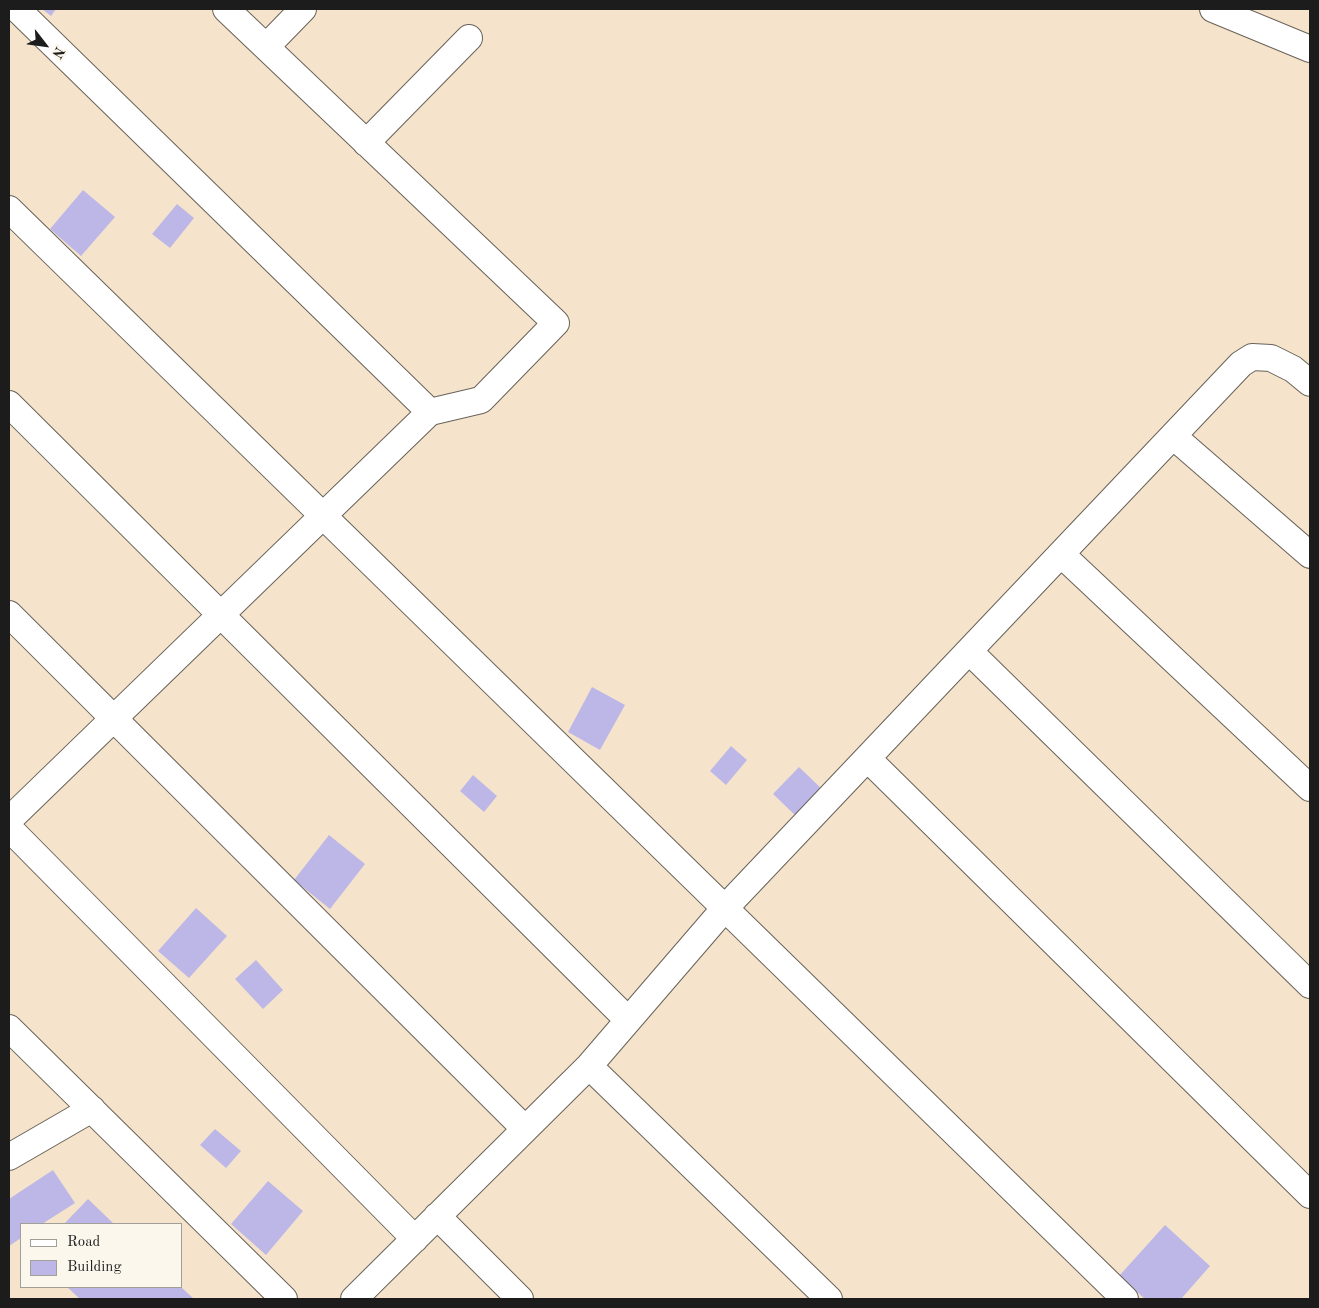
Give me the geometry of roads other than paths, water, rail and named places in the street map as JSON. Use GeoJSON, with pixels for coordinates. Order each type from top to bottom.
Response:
{"type":"FeatureCollection","features":[{"type":"Feature","properties":{"kind":"street"},"geometry":{"type":"LineString","coordinates":[[17,9],[430,412]]}},
{"type":"Feature","properties":{"kind":"street"},"geometry":{"type":"LineString","coordinates":[[9,820],[430,412],[482,400],[556,323],[226,9]]}},
{"type":"Feature","properties":{"kind":"street"},"geometry":{"type":"LineString","coordinates":[[266,47],[303,9]]}},
{"type":"Feature","properties":{"kind":"street"},"geometry":{"type":"LineString","coordinates":[[1213,9],[1310,49]]}},
{"type":"Feature","properties":{"kind":"street"},"geometry":{"type":"LineString","coordinates":[[366,142],[469,38]]}},
{"type":"Feature","properties":{"kind":"street"},"geometry":{"type":"LineString","coordinates":[[9,209],[1125,1299]]}},
{"type":"Feature","properties":{"kind":"street"},"geometry":{"type":"LineString","coordinates":[[354,1299],[589,1066],[725,908],[970,652],[1241,364],[1252,357],[1271,358],[1293,369],[1310,383]]}},
{"type":"Feature","properties":{"kind":"street"},"geometry":{"type":"LineString","coordinates":[[9,404],[628,1020]]}},
{"type":"Feature","properties":{"kind":"street"},"geometry":{"type":"LineString","coordinates":[[1173,436],[1310,555]]}},
{"type":"Feature","properties":{"kind":"street"},"geometry":{"type":"LineString","coordinates":[[1061,554],[1310,788]]}},
{"type":"Feature","properties":{"kind":"street"},"geometry":{"type":"LineString","coordinates":[[9,614],[525,1129]]}},
{"type":"Feature","properties":{"kind":"street"},"geometry":{"type":"LineString","coordinates":[[970,652],[1310,986]]}},
{"type":"Feature","properties":{"kind":"street"},"geometry":{"type":"LineString","coordinates":[[868,759],[1310,1195]]}},
{"type":"Feature","properties":{"kind":"street"},"geometry":{"type":"LineString","coordinates":[[9,828],[415,1239]]}},
{"type":"Feature","properties":{"kind":"street"},"geometry":{"type":"LineString","coordinates":[[9,1028],[284,1299]]}},
{"type":"Feature","properties":{"kind":"street"},"geometry":{"type":"LineString","coordinates":[[589,1066],[830,1299]]}},
{"type":"Feature","properties":{"kind":"street"},"geometry":{"type":"LineString","coordinates":[[9,1157],[92,1109]]}},
{"type":"Feature","properties":{"kind":"street"},"geometry":{"type":"LineString","coordinates":[[437,1216],[520,1299]]}}]}
